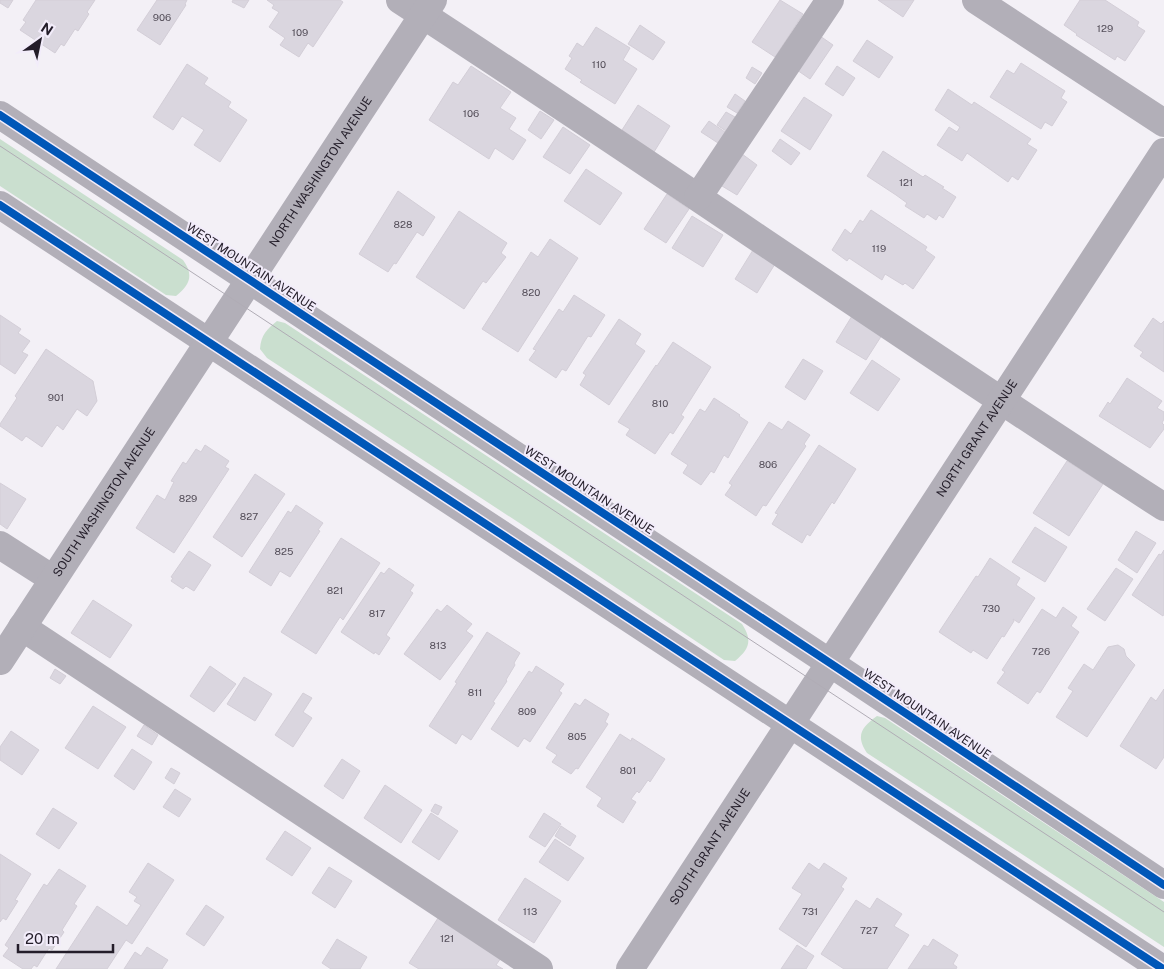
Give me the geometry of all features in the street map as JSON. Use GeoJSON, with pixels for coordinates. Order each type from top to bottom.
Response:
{"type":"FeatureCollection","features":[{"type":"Feature","properties":{"kind":"street"},"geometry":{"type":"LineString","coordinates":[[400,0],[428,8],[698,197],[1002,402],[1164,507]]}},
{"type":"Feature","properties":{"kind":"street"},"geometry":{"type":"LineString","coordinates":[[698,197],[830,0]]}},
{"type":"Feature","properties":{"kind":"street"},"geometry":{"type":"LineString","coordinates":[[976,0],[1164,123]]}},
{"type":"Feature","properties":{"kind":"street","name":"NORTH WASHINGTON AVENUE"},"geometry":{"type":"LineString","coordinates":[[209,343],[428,8]]}},
{"type":"Feature","properties":{"kind":"street","name":"WEST MOUNTAIN AVENUE"},"geometry":{"type":"LineString","coordinates":[[0,115],[1164,886]]}},
{"type":"Feature","properties":{"kind":"street","name":"NORTH GRANT AVENUE"},"geometry":{"type":"LineString","coordinates":[[790,725],[1164,152]]}},
{"type":"Feature","properties":{"kind":"street"},"geometry":{"type":"LineString","coordinates":[[0,205],[1162,969]]}},
{"type":"Feature","properties":{"kind":"street","name":"SOUTH WASHINGTON AVENUE"},"geometry":{"type":"LineString","coordinates":[[0,661],[209,343]]}},
{"type":"Feature","properties":{"kind":"street"},"geometry":{"type":"LineString","coordinates":[[0,545],[53,580]]}},
{"type":"Feature","properties":{"kind":"street"},"geometry":{"type":"LineString","coordinates":[[22,627],[540,969]]}},
{"type":"Feature","properties":{"kind":"street","name":"SOUTH GRANT AVENUE"},"geometry":{"type":"LineString","coordinates":[[630,969],[790,725]]}},
{"type":"Feature","properties":{"kind":"green space"},"geometry":{"type":"Polygon","coordinates":[[[0,139],[183,260],[189,270],[189,280],[185,288],[176,296],[166,295],[0,186],[0,139]]]}},
{"type":"Feature","properties":{"kind":"green space"},"geometry":{"type":"Polygon","coordinates":[[[277,321],[285,323],[742,624],[748,635],[748,644],[744,653],[735,661],[724,660],[530,530],[267,358],[260,349],[263,336],[277,321]]]}},
{"type":"Feature","properties":{"kind":"green space"},"geometry":{"type":"Polygon","coordinates":[[[877,716],[885,718],[1164,902],[1164,947],[867,753],[861,741],[862,732],[867,724],[877,716]]]}},
{"type":"Feature","properties":{"kind":"building"},"geometry":{"type":"Polygon","coordinates":[[[0,0],[13,0],[8,8],[0,3],[0,0]]]}},
{"type":"Feature","properties":{"kind":"building"},"geometry":{"type":"Polygon","coordinates":[[[36,0],[95,0],[78,31],[75,29],[64,46],[61,44],[55,53],[20,30],[26,22],[23,20],[36,0]]]}},
{"type":"Feature","properties":{"kind":"building"},"geometry":{"type":"Polygon","coordinates":[[[157,0],[187,0],[186,5],[160,45],[137,30],[157,0]]]}},
{"type":"Feature","properties":{"kind":"building"},"geometry":{"type":"Polygon","coordinates":[[[233,0],[249,0],[244,8],[232,2],[233,0]]]}},
{"type":"Feature","properties":{"kind":"building"},"geometry":{"type":"Polygon","coordinates":[[[267,0],[340,0],[343,2],[313,47],[308,43],[299,57],[280,45],[285,38],[269,27],[279,12],[272,8],[274,5],[267,0]]]}},
{"type":"Feature","properties":{"kind":"building"},"geometry":{"type":"Polygon","coordinates":[[[780,0],[803,14],[775,57],[752,42],[780,0]]]}},
{"type":"Feature","properties":{"kind":"building"},"geometry":{"type":"Polygon","coordinates":[[[878,0],[914,0],[903,17],[878,0]]]}},
{"type":"Feature","properties":{"kind":"building"},"geometry":{"type":"Polygon","coordinates":[[[1080,0],[1105,0],[1139,22],[1137,26],[1145,31],[1125,61],[1117,56],[1115,60],[1064,25],[1080,0]]]}},
{"type":"Feature","properties":{"kind":"building"},"geometry":{"type":"Polygon","coordinates":[[[640,25],[665,42],[653,60],[628,44],[640,25]]]}},
{"type":"Feature","properties":{"kind":"building"},"geometry":{"type":"Polygon","coordinates":[[[596,27],[630,48],[623,60],[637,69],[615,104],[580,82],[582,80],[565,69],[572,58],[569,56],[577,43],[583,47],[596,27]]]}},
{"type":"Feature","properties":{"kind":"building"},"geometry":{"type":"Polygon","coordinates":[[[820,36],[833,45],[810,79],[797,70],[820,36]]]}},
{"type":"Feature","properties":{"kind":"building"},"geometry":{"type":"Polygon","coordinates":[[[867,40],[893,57],[879,78],[853,61],[867,40]]]}},
{"type":"Feature","properties":{"kind":"building"},"geometry":{"type":"Polygon","coordinates":[[[1021,63],[1065,91],[1061,98],[1067,102],[1052,126],[1045,122],[1041,129],[990,97],[1007,70],[1014,74],[1021,63]]]}},
{"type":"Feature","properties":{"kind":"building"},"geometry":{"type":"Polygon","coordinates":[[[187,64],[208,78],[204,84],[231,102],[228,107],[247,120],[220,162],[194,145],[204,130],[182,116],[173,130],[153,117],[187,64]]]}},
{"type":"Feature","properties":{"kind":"building"},"geometry":{"type":"Polygon","coordinates":[[[471,66],[511,92],[500,108],[516,118],[509,129],[526,140],[513,160],[495,148],[489,159],[429,120],[453,82],[458,85],[471,66]]]}},
{"type":"Feature","properties":{"kind":"building"},"geometry":{"type":"Polygon","coordinates":[[[837,66],[855,78],[843,96],[825,84],[837,66]]]}},
{"type":"Feature","properties":{"kind":"building"},"geometry":{"type":"Polygon","coordinates":[[[752,67],[762,73],[755,84],[746,78],[752,67]]]}},
{"type":"Feature","properties":{"kind":"building"},"geometry":{"type":"Polygon","coordinates":[[[948,89],[972,105],[974,102],[1031,139],[1027,144],[1037,150],[1018,180],[1012,176],[1008,182],[967,153],[962,161],[937,145],[949,127],[957,132],[960,127],[935,110],[948,89]]]}},
{"type":"Feature","properties":{"kind":"building"},"geometry":{"type":"Polygon","coordinates":[[[735,94],[745,101],[737,113],[727,107],[735,94]]]}},
{"type":"Feature","properties":{"kind":"building"},"geometry":{"type":"Polygon","coordinates":[[[804,97],[832,115],[810,150],[781,131],[804,97]]]}},
{"type":"Feature","properties":{"kind":"building"},"geometry":{"type":"Polygon","coordinates":[[[638,105],[670,126],[654,152],[622,130],[638,105]]]}},
{"type":"Feature","properties":{"kind":"building"},"geometry":{"type":"Polygon","coordinates":[[[540,111],[554,120],[541,139],[528,130],[540,111]]]}},
{"type":"Feature","properties":{"kind":"building"},"geometry":{"type":"Polygon","coordinates":[[[726,112],[735,117],[726,131],[717,125],[726,112]]]}},
{"type":"Feature","properties":{"kind":"building"},"geometry":{"type":"Polygon","coordinates":[[[709,121],[725,132],[718,143],[701,132],[709,121]]]}},
{"type":"Feature","properties":{"kind":"building"},"geometry":{"type":"Polygon","coordinates":[[[563,127],[590,145],[570,174],[543,157],[563,127]]]}},
{"type":"Feature","properties":{"kind":"building"},"geometry":{"type":"Polygon","coordinates":[[[780,139],[800,153],[791,165],[772,151],[780,139]]]}},
{"type":"Feature","properties":{"kind":"building"},"geometry":{"type":"Polygon","coordinates":[[[738,151],[757,165],[737,195],[717,183],[738,151]]]}},
{"type":"Feature","properties":{"kind":"building"},"geometry":{"type":"Polygon","coordinates":[[[883,151],[923,177],[925,175],[956,197],[943,218],[939,215],[936,220],[927,214],[924,218],[905,206],[907,203],[867,176],[883,151]]]}},
{"type":"Feature","properties":{"kind":"building"},"geometry":{"type":"Polygon","coordinates":[[[586,169],[622,193],[600,225],[564,201],[586,169]]]}},
{"type":"Feature","properties":{"kind":"building"},"geometry":{"type":"Polygon","coordinates":[[[398,191],[435,217],[423,236],[417,232],[396,264],[394,263],[388,272],[359,254],[398,191]]]}},
{"type":"Feature","properties":{"kind":"building"},"geometry":{"type":"Polygon","coordinates":[[[667,194],[689,209],[666,243],[644,229],[667,194]]]}},
{"type":"Feature","properties":{"kind":"building"},"geometry":{"type":"Polygon","coordinates":[[[871,210],[927,247],[925,250],[935,257],[913,289],[905,283],[903,285],[885,274],[882,280],[849,258],[847,261],[832,250],[845,229],[851,234],[860,220],[863,222],[871,210]]]}},
{"type":"Feature","properties":{"kind":"building"},"geometry":{"type":"Polygon","coordinates":[[[459,211],[507,243],[501,253],[506,257],[486,283],[483,281],[464,309],[416,277],[459,211]]]}},
{"type":"Feature","properties":{"kind":"building"},"geometry":{"type":"Polygon","coordinates":[[[692,216],[723,235],[703,267],[672,248],[692,216]]]}},
{"type":"Feature","properties":{"kind":"building"},"geometry":{"type":"Polygon","coordinates":[[[550,239],[578,258],[518,352],[482,329],[531,252],[538,257],[550,239]]]}},
{"type":"Feature","properties":{"kind":"building"},"geometry":{"type":"Polygon","coordinates":[[[753,250],[775,264],[757,293],[735,279],[753,250]]]}},
{"type":"Feature","properties":{"kind":"building"},"geometry":{"type":"Polygon","coordinates":[[[574,295],[605,315],[591,337],[588,336],[566,371],[562,369],[556,378],[529,360],[536,350],[533,349],[559,309],[563,312],[574,295]]]}},
{"type":"Feature","properties":{"kind":"building"},"geometry":{"type":"Polygon","coordinates":[[[0,315],[21,329],[18,333],[30,341],[22,352],[28,355],[15,374],[0,364],[0,315]]]}},
{"type":"Feature","properties":{"kind":"building"},"geometry":{"type":"Polygon","coordinates":[[[852,316],[882,335],[866,360],[836,342],[852,316]]]}},
{"type":"Feature","properties":{"kind":"building"},"geometry":{"type":"Polygon","coordinates":[[[1153,318],[1161,324],[1164,321],[1164,372],[1140,356],[1143,352],[1134,346],[1153,318]]]}},
{"type":"Feature","properties":{"kind":"building"},"geometry":{"type":"Polygon","coordinates":[[[619,319],[641,334],[635,344],[645,351],[609,405],[580,385],[586,375],[583,373],[619,319]]]}},
{"type":"Feature","properties":{"kind":"building"},"geometry":{"type":"Polygon","coordinates":[[[673,342],[711,367],[681,415],[684,417],[673,434],[670,432],[655,454],[626,435],[630,429],[618,422],[673,342]]]}},
{"type":"Feature","properties":{"kind":"building"},"geometry":{"type":"Polygon","coordinates":[[[46,349],[93,381],[97,401],[87,416],[77,409],[63,430],[57,425],[42,447],[26,436],[22,441],[0,426],[0,424],[17,398],[15,396],[46,349]]]}},
{"type":"Feature","properties":{"kind":"building"},"geometry":{"type":"Polygon","coordinates":[[[803,359],[823,371],[805,400],[785,387],[803,359]]]}},
{"type":"Feature","properties":{"kind":"building"},"geometry":{"type":"Polygon","coordinates":[[[872,360],[900,379],[878,411],[850,393],[872,360]]]}},
{"type":"Feature","properties":{"kind":"building"},"geometry":{"type":"Polygon","coordinates":[[[1127,378],[1162,401],[1157,408],[1164,412],[1162,423],[1164,429],[1150,448],[1099,416],[1108,402],[1110,404],[1127,378]]]}},
{"type":"Feature","properties":{"kind":"building"},"geometry":{"type":"Polygon","coordinates":[[[714,398],[748,422],[728,458],[724,455],[714,473],[711,471],[701,485],[683,473],[688,465],[671,454],[700,409],[705,412],[714,398]]]}},
{"type":"Feature","properties":{"kind":"building"},"geometry":{"type":"Polygon","coordinates":[[[788,421],[810,435],[804,444],[806,446],[766,506],[763,505],[756,516],[725,495],[732,485],[729,483],[769,422],[782,430],[788,421]]]}},
{"type":"Feature","properties":{"kind":"building"},"geometry":{"type":"Polygon","coordinates":[[[205,445],[229,461],[225,467],[229,469],[174,553],[136,528],[157,495],[165,500],[174,482],[171,481],[183,462],[186,464],[196,449],[201,452],[205,445]]]}},
{"type":"Feature","properties":{"kind":"building"},"geometry":{"type":"Polygon","coordinates":[[[819,445],[856,469],[834,504],[832,502],[810,536],[807,534],[802,543],[772,524],[778,514],[775,513],[819,445]]]}},
{"type":"Feature","properties":{"kind":"building"},"geometry":{"type":"Polygon","coordinates":[[[1067,461],[1103,484],[1069,536],[1033,513],[1067,461]]]}},
{"type":"Feature","properties":{"kind":"building"},"geometry":{"type":"Polygon","coordinates":[[[255,474],[285,494],[242,557],[213,537],[255,474]]]}},
{"type":"Feature","properties":{"kind":"building"},"geometry":{"type":"Polygon","coordinates":[[[0,483],[26,499],[7,529],[0,524],[0,483]]]}},
{"type":"Feature","properties":{"kind":"building"},"geometry":{"type":"Polygon","coordinates":[[[296,505],[323,523],[318,530],[320,531],[290,577],[280,571],[271,586],[249,572],[288,511],[291,513],[296,505]]]}},
{"type":"Feature","properties":{"kind":"building"},"geometry":{"type":"Polygon","coordinates":[[[1035,527],[1067,547],[1045,582],[1012,562],[1035,527]]]}},
{"type":"Feature","properties":{"kind":"building"},"geometry":{"type":"Polygon","coordinates":[[[1136,531],[1156,543],[1137,573],[1118,560],[1136,531]]]}},
{"type":"Feature","properties":{"kind":"building"},"geometry":{"type":"Polygon","coordinates":[[[341,538],[380,563],[343,620],[340,617],[316,654],[281,632],[341,538]]]}},
{"type":"Feature","properties":{"kind":"building"},"geometry":{"type":"Polygon","coordinates":[[[1164,550],[1163,616],[1132,595],[1159,554],[1161,555],[1164,550]]]}},
{"type":"Feature","properties":{"kind":"building"},"geometry":{"type":"Polygon","coordinates":[[[189,551],[211,565],[194,591],[186,586],[183,589],[171,581],[173,578],[171,577],[189,551]]]}},
{"type":"Feature","properties":{"kind":"building"},"geometry":{"type":"Polygon","coordinates":[[[990,558],[1020,578],[1016,585],[1035,598],[1019,623],[1013,619],[1014,621],[1004,637],[1002,636],[987,659],[973,650],[971,653],[939,632],[990,558]]]}},
{"type":"Feature","properties":{"kind":"building"},"geometry":{"type":"Polygon","coordinates":[[[389,568],[414,585],[410,591],[413,593],[386,635],[390,638],[379,655],[375,652],[374,654],[341,632],[381,572],[384,574],[389,568]]]}},
{"type":"Feature","properties":{"kind":"building"},"geometry":{"type":"Polygon","coordinates":[[[1116,568],[1133,579],[1105,621],[1087,609],[1116,568]]]}},
{"type":"Feature","properties":{"kind":"building"},"geometry":{"type":"Polygon","coordinates":[[[93,600],[132,625],[110,658],[71,633],[93,600]]]}},
{"type":"Feature","properties":{"kind":"building"},"geometry":{"type":"Polygon","coordinates":[[[447,605],[472,624],[466,631],[473,636],[440,680],[404,654],[437,609],[441,612],[447,605]]]}},
{"type":"Feature","properties":{"kind":"building"},"geometry":{"type":"Polygon","coordinates":[[[1063,607],[1077,617],[1071,626],[1079,632],[1040,693],[1037,691],[1028,704],[997,683],[1005,672],[1002,670],[1042,609],[1056,618],[1063,607]]]}},
{"type":"Feature","properties":{"kind":"building"},"geometry":{"type":"Polygon","coordinates":[[[487,632],[520,653],[507,681],[493,702],[495,703],[471,740],[462,734],[456,744],[429,726],[487,632]]]}},
{"type":"Feature","properties":{"kind":"building"},"geometry":{"type":"Polygon","coordinates":[[[1118,645],[1124,649],[1126,656],[1135,665],[1087,737],[1056,717],[1073,691],[1068,688],[1084,664],[1093,670],[1108,647],[1118,645]]]}},
{"type":"Feature","properties":{"kind":"building"},"geometry":{"type":"Polygon","coordinates":[[[210,666],[236,684],[214,712],[190,696],[210,666]]]}},
{"type":"Feature","properties":{"kind":"building"},"geometry":{"type":"Polygon","coordinates":[[[536,666],[564,684],[559,691],[562,693],[530,742],[524,738],[518,747],[491,729],[529,671],[532,673],[536,666]]]}},
{"type":"Feature","properties":{"kind":"building"},"geometry":{"type":"Polygon","coordinates":[[[55,669],[66,676],[60,684],[50,678],[55,669]]]}},
{"type":"Feature","properties":{"kind":"building"},"geometry":{"type":"Polygon","coordinates":[[[244,677],[272,694],[255,721],[227,704],[244,677]]]}},
{"type":"Feature","properties":{"kind":"building"},"geometry":{"type":"Polygon","coordinates":[[[1164,689],[1164,757],[1156,769],[1120,746],[1151,697],[1156,701],[1164,689]]]}},
{"type":"Feature","properties":{"kind":"building"},"geometry":{"type":"Polygon","coordinates":[[[303,693],[312,698],[303,712],[312,718],[293,747],[275,735],[303,693]]]}},
{"type":"Feature","properties":{"kind":"building"},"geometry":{"type":"Polygon","coordinates":[[[585,699],[609,714],[605,722],[608,724],[578,769],[576,768],[571,774],[552,762],[557,755],[546,748],[575,703],[580,706],[585,699]]]}},
{"type":"Feature","properties":{"kind":"building"},"geometry":{"type":"Polygon","coordinates":[[[93,706],[126,727],[98,769],[65,748],[93,706]]]}},
{"type":"Feature","properties":{"kind":"building"},"geometry":{"type":"Polygon","coordinates":[[[144,725],[158,735],[152,745],[137,736],[144,725]]]}},
{"type":"Feature","properties":{"kind":"building"},"geometry":{"type":"Polygon","coordinates":[[[11,731],[39,750],[22,775],[0,760],[0,747],[11,731]]]}},
{"type":"Feature","properties":{"kind":"building"},"geometry":{"type":"Polygon","coordinates":[[[620,734],[631,741],[632,738],[665,759],[650,782],[648,780],[639,793],[637,791],[631,799],[636,802],[623,823],[597,806],[602,798],[586,787],[620,734]]]}},
{"type":"Feature","properties":{"kind":"building"},"geometry":{"type":"Polygon","coordinates":[[[132,749],[152,762],[134,790],[114,776],[132,749]]]}},
{"type":"Feature","properties":{"kind":"building"},"geometry":{"type":"Polygon","coordinates":[[[342,759],[360,771],[343,799],[324,786],[342,759]]]}},
{"type":"Feature","properties":{"kind":"building"},"geometry":{"type":"Polygon","coordinates":[[[171,768],[180,773],[174,784],[165,778],[171,768]]]}},
{"type":"Feature","properties":{"kind":"building"},"geometry":{"type":"Polygon","coordinates":[[[385,785],[422,810],[401,843],[364,818],[385,785]]]}},
{"type":"Feature","properties":{"kind":"building"},"geometry":{"type":"Polygon","coordinates":[[[175,789],[191,799],[179,817],[163,807],[175,789]]]}},
{"type":"Feature","properties":{"kind":"building"},"geometry":{"type":"Polygon","coordinates":[[[435,804],[442,807],[438,815],[431,811],[435,804]]]}},
{"type":"Feature","properties":{"kind":"building"},"geometry":{"type":"Polygon","coordinates":[[[53,808],[77,823],[59,849],[36,834],[53,808]]]}},
{"type":"Feature","properties":{"kind":"building"},"geometry":{"type":"Polygon","coordinates":[[[431,813],[458,831],[439,860],[412,842],[431,813]]]}},
{"type":"Feature","properties":{"kind":"building"},"geometry":{"type":"Polygon","coordinates":[[[544,813],[561,824],[545,847],[529,837],[544,813]]]}},
{"type":"Feature","properties":{"kind":"building"},"geometry":{"type":"Polygon","coordinates":[[[561,826],[576,836],[570,846],[555,836],[561,826]]]}},
{"type":"Feature","properties":{"kind":"building"},"geometry":{"type":"Polygon","coordinates":[[[285,831],[311,848],[292,876],[266,859],[285,831]]]}},
{"type":"Feature","properties":{"kind":"building"},"geometry":{"type":"Polygon","coordinates":[[[555,839],[584,858],[568,881],[539,862],[555,839]]]}},
{"type":"Feature","properties":{"kind":"building"},"geometry":{"type":"Polygon","coordinates":[[[0,854],[31,874],[15,900],[18,901],[6,920],[3,918],[0,922],[0,854]]]}},
{"type":"Feature","properties":{"kind":"building"},"geometry":{"type":"Polygon","coordinates":[[[148,863],[174,880],[132,944],[126,940],[107,969],[56,969],[97,906],[127,926],[141,905],[134,901],[137,897],[129,892],[148,863]]]}},
{"type":"Feature","properties":{"kind":"building"},"geometry":{"type":"Polygon","coordinates":[[[809,863],[819,870],[824,863],[847,878],[841,887],[844,889],[806,947],[779,929],[802,894],[792,888],[809,863]]]}},
{"type":"Feature","properties":{"kind":"building"},"geometry":{"type":"Polygon","coordinates":[[[329,867],[352,881],[335,908],[312,893],[329,867]]]}},
{"type":"Feature","properties":{"kind":"building"},"geometry":{"type":"Polygon","coordinates":[[[59,869],[86,886],[74,904],[77,906],[62,930],[64,932],[52,950],[49,948],[37,967],[34,965],[31,969],[23,969],[3,956],[9,948],[5,945],[44,884],[47,886],[59,869]]]}},
{"type":"Feature","properties":{"kind":"building"},"geometry":{"type":"Polygon","coordinates":[[[525,878],[561,901],[534,943],[498,920],[525,878]]]}},
{"type":"Feature","properties":{"kind":"building"},"geometry":{"type":"Polygon","coordinates":[[[877,898],[902,914],[894,926],[909,935],[887,969],[844,969],[821,954],[856,900],[870,909],[877,898]]]}},
{"type":"Feature","properties":{"kind":"building"},"geometry":{"type":"Polygon","coordinates":[[[206,905],[224,917],[204,946],[186,934],[206,905]]]}},
{"type":"Feature","properties":{"kind":"building"},"geometry":{"type":"Polygon","coordinates":[[[438,918],[501,958],[496,965],[503,969],[419,969],[409,963],[438,918]]]}},
{"type":"Feature","properties":{"kind":"building"},"geometry":{"type":"Polygon","coordinates":[[[337,939],[367,957],[360,969],[331,969],[322,963],[337,939]]]}},
{"type":"Feature","properties":{"kind":"building"},"geometry":{"type":"Polygon","coordinates":[[[933,939],[958,955],[953,964],[957,967],[956,969],[908,969],[924,945],[928,947],[933,939]]]}},
{"type":"Feature","properties":{"kind":"building"},"geometry":{"type":"Polygon","coordinates":[[[797,945],[814,956],[806,969],[781,969],[797,945]]]}},
{"type":"Feature","properties":{"kind":"building"},"geometry":{"type":"Polygon","coordinates":[[[147,947],[168,960],[162,969],[124,969],[135,952],[141,956],[147,947]]]}},
{"type":"Feature","properties":{"kind":"tram line"},"geometry":{"type":"LineString","coordinates":[[0,146],[1164,912]]}},
{"type":"Feature","properties":{"kind":"cycle path"},"geometry":{"type":"LineString","coordinates":[[0,115],[1164,885]]}},
{"type":"Feature","properties":{"kind":"cycle path"},"geometry":{"type":"LineString","coordinates":[[0,205],[1163,969]]}}]}
